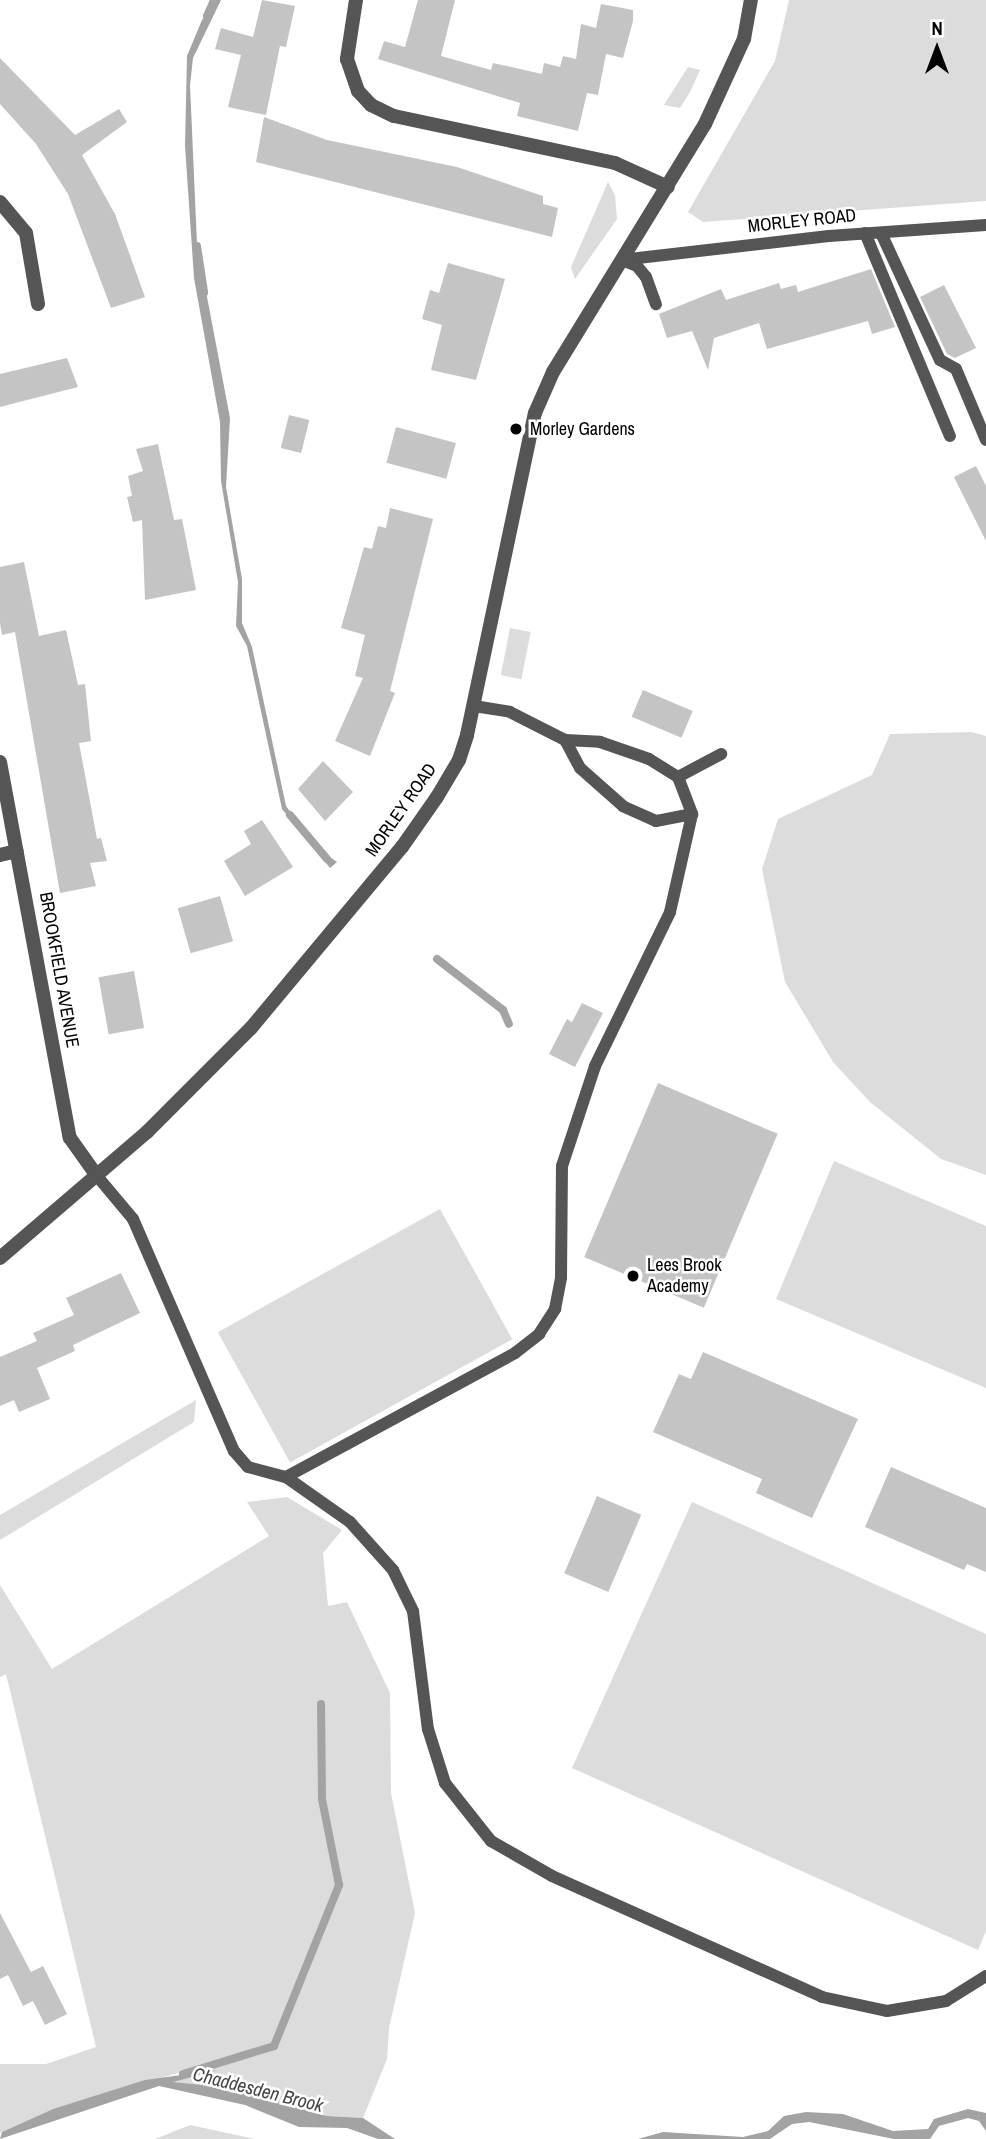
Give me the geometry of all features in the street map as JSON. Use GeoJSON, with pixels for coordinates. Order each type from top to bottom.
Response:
{"type":"FeatureCollection","features":[{"type":"Feature","properties":{"kind":"street"},"geometry":{"type":"LineString","coordinates":[[356,0],[347,59],[358,91],[371,105],[394,116],[615,163],[668,187]]}},
{"type":"Feature","properties":{"kind":"street","name":"MORLEY ROAD"},"geometry":{"type":"LineString","coordinates":[[0,1258],[97,1176],[251,1028],[402,847],[459,760],[474,706],[535,413],[553,373],[668,187],[723,88],[744,39],[751,0]]}},
{"type":"Feature","properties":{"kind":"street"},"geometry":{"type":"LineString","coordinates":[[0,202],[26,233],[38,304]]}},
{"type":"Feature","properties":{"kind":"street","name":"BROOKFIELD AVENUE"},"geometry":{"type":"LineString","coordinates":[[0,762],[70,1138],[97,1176]]}},
{"type":"Feature","properties":{"kind":"street"},"geometry":{"type":"LineString","coordinates":[[0,855],[17,851]]}},
{"type":"Feature","properties":{"kind":"lane","name":"MORLEY ROAD"},"geometry":{"type":"LineString","coordinates":[[621,260],[865,233],[986,225]]}},
{"type":"Feature","properties":{"kind":"lane"},"geometry":{"type":"LineString","coordinates":[[865,233],[950,436]]}},
{"type":"Feature","properties":{"kind":"lane"},"geometry":{"type":"LineString","coordinates":[[881,233],[940,360],[956,369],[986,440]]}},
{"type":"Feature","properties":{"kind":"lane"},"geometry":{"type":"LineString","coordinates":[[621,260],[641,272],[656,304]]}},
{"type":"Feature","properties":{"kind":"lane"},"geometry":{"type":"LineString","coordinates":[[286,1477],[515,1353],[548,1322],[560,1286],[562,1166],[595,1066],[670,912],[692,814],[678,776],[649,759],[600,742],[565,740],[510,712],[474,706]]}},
{"type":"Feature","properties":{"kind":"lane"},"geometry":{"type":"LineString","coordinates":[[565,740],[580,768],[624,806],[656,821],[692,814]]}},
{"type":"Feature","properties":{"kind":"lane"},"geometry":{"type":"LineString","coordinates":[[678,776],[720,754]]}},
{"type":"Feature","properties":{"kind":"lane"},"geometry":{"type":"LineString","coordinates":[[97,1176],[133,1219],[234,1451],[248,1467],[286,1477],[350,1522],[393,1570],[412,1611],[428,1729],[445,1783],[491,1840],[552,1876],[822,1997],[887,2011],[946,2001],[986,1976]]}},
{"type":"Feature","properties":{"kind":"shaded area"},"geometry":{"type":"Polygon","coordinates":[[[218,0],[221,0],[193,58],[190,85],[197,244],[230,418],[226,487],[242,579],[242,623],[252,647],[286,806],[316,847],[337,862],[330,868],[282,809],[247,646],[236,626],[238,582],[221,481],[220,422],[194,278],[185,146],[187,56],[202,20],[218,0]]]}},
{"type":"Feature","properties":{"kind":"shaded area"},"geometry":{"type":"Polygon","coordinates":[[[789,0],[986,0],[986,201],[703,222],[688,212],[775,61],[789,0]]]}},
{"type":"Feature","properties":{"kind":"shaded area"},"geometry":{"type":"Polygon","coordinates":[[[688,67],[700,70],[680,108],[664,105],[688,67]]]}},
{"type":"Feature","properties":{"kind":"shaded area"},"geometry":{"type":"Polygon","coordinates":[[[608,182],[615,195],[617,219],[575,279],[571,267],[608,182]]]}},
{"type":"Feature","properties":{"kind":"shaded area"},"geometry":{"type":"Polygon","coordinates":[[[510,628],[531,632],[521,679],[501,675],[510,628]]]}},
{"type":"Feature","properties":{"kind":"shaded area"},"geometry":{"type":"Polygon","coordinates":[[[972,732],[986,736],[986,1175],[941,1159],[870,1102],[833,1062],[785,982],[762,869],[778,819],[872,775],[890,734],[972,732]]]}},
{"type":"Feature","properties":{"kind":"shaded area"},"geometry":{"type":"Polygon","coordinates":[[[834,1161],[986,1226],[986,1388],[776,1299],[834,1161]]]}},
{"type":"Feature","properties":{"kind":"shaded area"},"geometry":{"type":"Polygon","coordinates":[[[440,1209],[512,1339],[290,1462],[218,1332],[440,1209]]]}},
{"type":"Feature","properties":{"kind":"shaded area"},"geometry":{"type":"Polygon","coordinates":[[[196,1400],[194,1422],[0,1540],[0,1515],[196,1400]]]}},
{"type":"Feature","properties":{"kind":"shaded area"},"geometry":{"type":"Polygon","coordinates":[[[287,1497],[342,1530],[323,1553],[328,1606],[347,1602],[390,1693],[391,1793],[415,1913],[389,2028],[387,2059],[363,2118],[327,2116],[223,2087],[172,2082],[215,2070],[185,2071],[53,2109],[0,2133],[0,2064],[46,2064],[96,2047],[6,1674],[0,1677],[0,1585],[52,1669],[269,1536],[247,1502],[287,1497]]]}},
{"type":"Feature","properties":{"kind":"shaded area"},"geometry":{"type":"Polygon","coordinates":[[[692,1502],[986,1634],[986,1931],[978,1950],[572,1768],[692,1502]]]}},
{"type":"Feature","properties":{"kind":"shaded area"},"geometry":{"type":"Polygon","coordinates":[[[218,2070],[173,2082],[223,2087],[327,2116],[363,2118],[395,2139],[378,2139],[347,2128],[299,2127],[245,2105],[159,2086],[0,2139],[2,2132],[53,2109],[145,2080],[218,2070]]]}},
{"type":"Feature","properties":{"kind":"shaded area"},"geometry":{"type":"Polygon","coordinates":[[[968,2109],[986,2113],[986,2131],[979,2121],[968,2118],[939,2126],[930,2139],[894,2139],[809,2122],[792,2124],[770,2139],[638,2139],[663,2132],[743,2137],[768,2131],[784,2116],[806,2112],[843,2114],[893,2131],[928,2129],[934,2119],[968,2109]]]}},
{"type":"Feature","properties":{"kind":"shaded area"},"geometry":{"type":"Polygon","coordinates":[[[190,2125],[255,2139],[155,2139],[190,2125]]]}},
{"type":"Feature","properties":{"kind":"building"},"geometry":{"type":"Polygon","coordinates":[[[262,0],[295,6],[286,47],[280,46],[266,115],[228,107],[241,55],[215,49],[221,28],[253,37],[262,0]]]}},
{"type":"Feature","properties":{"kind":"building"},"geometry":{"type":"Polygon","coordinates":[[[418,0],[455,0],[441,56],[491,70],[493,63],[542,74],[544,63],[560,67],[563,56],[576,59],[581,24],[596,28],[601,4],[633,10],[633,21],[623,58],[606,54],[598,95],[587,93],[578,131],[517,116],[520,103],[378,59],[384,41],[405,47],[418,0]]]}},
{"type":"Feature","properties":{"kind":"building"},"geometry":{"type":"Polygon","coordinates":[[[0,58],[75,135],[119,109],[127,122],[82,155],[115,214],[145,297],[111,308],[68,194],[36,144],[0,104],[0,58]]]}},
{"type":"Feature","properties":{"kind":"building"},"geometry":{"type":"Polygon","coordinates":[[[264,117],[327,140],[457,167],[543,196],[543,204],[558,208],[552,237],[256,162],[264,117]]]}},
{"type":"Feature","properties":{"kind":"building"},"geometry":{"type":"Polygon","coordinates":[[[448,263],[505,279],[476,380],[431,370],[442,325],[422,319],[430,290],[439,293],[448,263]]]}},
{"type":"Feature","properties":{"kind":"building"},"geometry":{"type":"Polygon","coordinates":[[[871,269],[895,327],[872,334],[868,321],[767,349],[759,323],[714,338],[708,370],[692,331],[667,338],[659,314],[721,289],[726,300],[779,283],[781,289],[796,285],[798,292],[871,269]]]}},
{"type":"Feature","properties":{"kind":"building"},"geometry":{"type":"Polygon","coordinates":[[[944,285],[976,348],[955,358],[947,354],[920,297],[944,285]]]}},
{"type":"Feature","properties":{"kind":"building"},"geometry":{"type":"Polygon","coordinates":[[[67,358],[78,387],[0,407],[0,374],[67,358]]]}},
{"type":"Feature","properties":{"kind":"building"},"geometry":{"type":"Polygon","coordinates":[[[289,415],[309,420],[301,453],[281,448],[289,415]]]}},
{"type":"Feature","properties":{"kind":"building"},"geometry":{"type":"Polygon","coordinates":[[[396,427],[456,443],[446,479],[386,463],[396,427]]]}},
{"type":"Feature","properties":{"kind":"building"},"geometry":{"type":"Polygon","coordinates":[[[158,444],[174,520],[182,519],[196,590],[145,600],[142,520],[133,522],[127,497],[132,496],[128,476],[143,471],[136,449],[158,444]]]}},
{"type":"Feature","properties":{"kind":"building"},"geometry":{"type":"Polygon","coordinates":[[[976,466],[986,486],[986,541],[954,477],[976,466]]]}},
{"type":"Feature","properties":{"kind":"building"},"geometry":{"type":"Polygon","coordinates":[[[390,508],[433,519],[390,691],[395,693],[370,756],[335,741],[363,678],[355,676],[365,635],[341,628],[364,547],[372,549],[378,526],[386,528],[390,508]]]}},
{"type":"Feature","properties":{"kind":"building"},"geometry":{"type":"Polygon","coordinates":[[[24,562],[39,636],[66,630],[78,685],[85,684],[91,741],[79,743],[97,839],[101,838],[107,861],[90,863],[96,886],[60,893],[15,632],[2,635],[0,623],[0,567],[24,562]]]}},
{"type":"Feature","properties":{"kind":"building"},"geometry":{"type":"Polygon","coordinates":[[[643,690],[693,711],[681,738],[632,717],[643,690]]]}},
{"type":"Feature","properties":{"kind":"building"},"geometry":{"type":"Polygon","coordinates":[[[323,761],[353,792],[325,821],[298,789],[323,761]]]}},
{"type":"Feature","properties":{"kind":"building"},"geometry":{"type":"Polygon","coordinates":[[[262,820],[293,867],[245,896],[224,861],[251,844],[244,831],[262,820]]]}},
{"type":"Feature","properties":{"kind":"building"},"geometry":{"type":"Polygon","coordinates":[[[220,896],[233,941],[191,953],[178,908],[220,896]]]}},
{"type":"Feature","properties":{"kind":"building"},"geometry":{"type":"Polygon","coordinates":[[[134,971],[144,1028],[109,1034],[99,977],[134,971]]]}},
{"type":"Feature","properties":{"kind":"building"},"geometry":{"type":"Polygon","coordinates":[[[582,1003],[603,1013],[575,1067],[549,1054],[567,1019],[572,1022],[582,1003]]]}},
{"type":"Feature","properties":{"kind":"building"},"geometry":{"type":"Polygon","coordinates":[[[658,1083],[778,1134],[704,1308],[584,1257],[658,1083]]]}},
{"type":"Feature","properties":{"kind":"building"},"geometry":{"type":"Polygon","coordinates":[[[121,1273],[140,1313],[73,1345],[75,1351],[37,1368],[50,1399],[19,1412],[14,1400],[0,1406],[0,1357],[37,1341],[33,1333],[74,1315],[66,1298],[121,1273]]]}},
{"type":"Feature","properties":{"kind":"building"},"geometry":{"type":"Polygon","coordinates":[[[703,1352],[858,1419],[812,1518],[756,1493],[762,1479],[653,1432],[679,1374],[691,1379],[703,1352]]]}},
{"type":"Feature","properties":{"kind":"building"},"geometry":{"type":"Polygon","coordinates":[[[891,1467],[986,1508],[986,1572],[967,1564],[964,1570],[865,1527],[891,1467]]]}},
{"type":"Feature","properties":{"kind":"building"},"geometry":{"type":"Polygon","coordinates":[[[597,1496],[641,1515],[608,1592],[564,1573],[597,1496]]]}},
{"type":"Feature","properties":{"kind":"building"},"geometry":{"type":"Polygon","coordinates":[[[0,1913],[31,1972],[43,1966],[67,2014],[45,2025],[33,2001],[23,2006],[8,1975],[0,1979],[0,1913]]]}},
{"type":"Feature","properties":{"kind":"waterway"},"geometry":{"type":"LineString","coordinates":[[207,16],[214,0]]}},
{"type":"Feature","properties":{"kind":"waterway"},"geometry":{"type":"LineString","coordinates":[[197,246],[204,292]]}},
{"type":"Feature","properties":{"kind":"waterway"},"geometry":{"type":"LineString","coordinates":[[290,815],[327,859]]}},
{"type":"Feature","properties":{"kind":"waterway"},"geometry":{"type":"LineString","coordinates":[[437,959],[503,1010],[509,1024]]}},
{"type":"Feature","properties":{"kind":"waterway","name":"Chaddesden Brook"},"geometry":{"type":"LineString","coordinates":[[183,2074],[274,2046],[339,1885],[322,1799],[321,1704]]}},
{"type":"Feature","properties":{"kind":"place","name":"Morley Gardens"},"geometry":{"type":"Point","coordinates":[516,429]}},
{"type":"Feature","properties":{"kind":"place","name":"Lees Brook Academy"},"geometry":{"type":"Point","coordinates":[633,1276]}}]}
